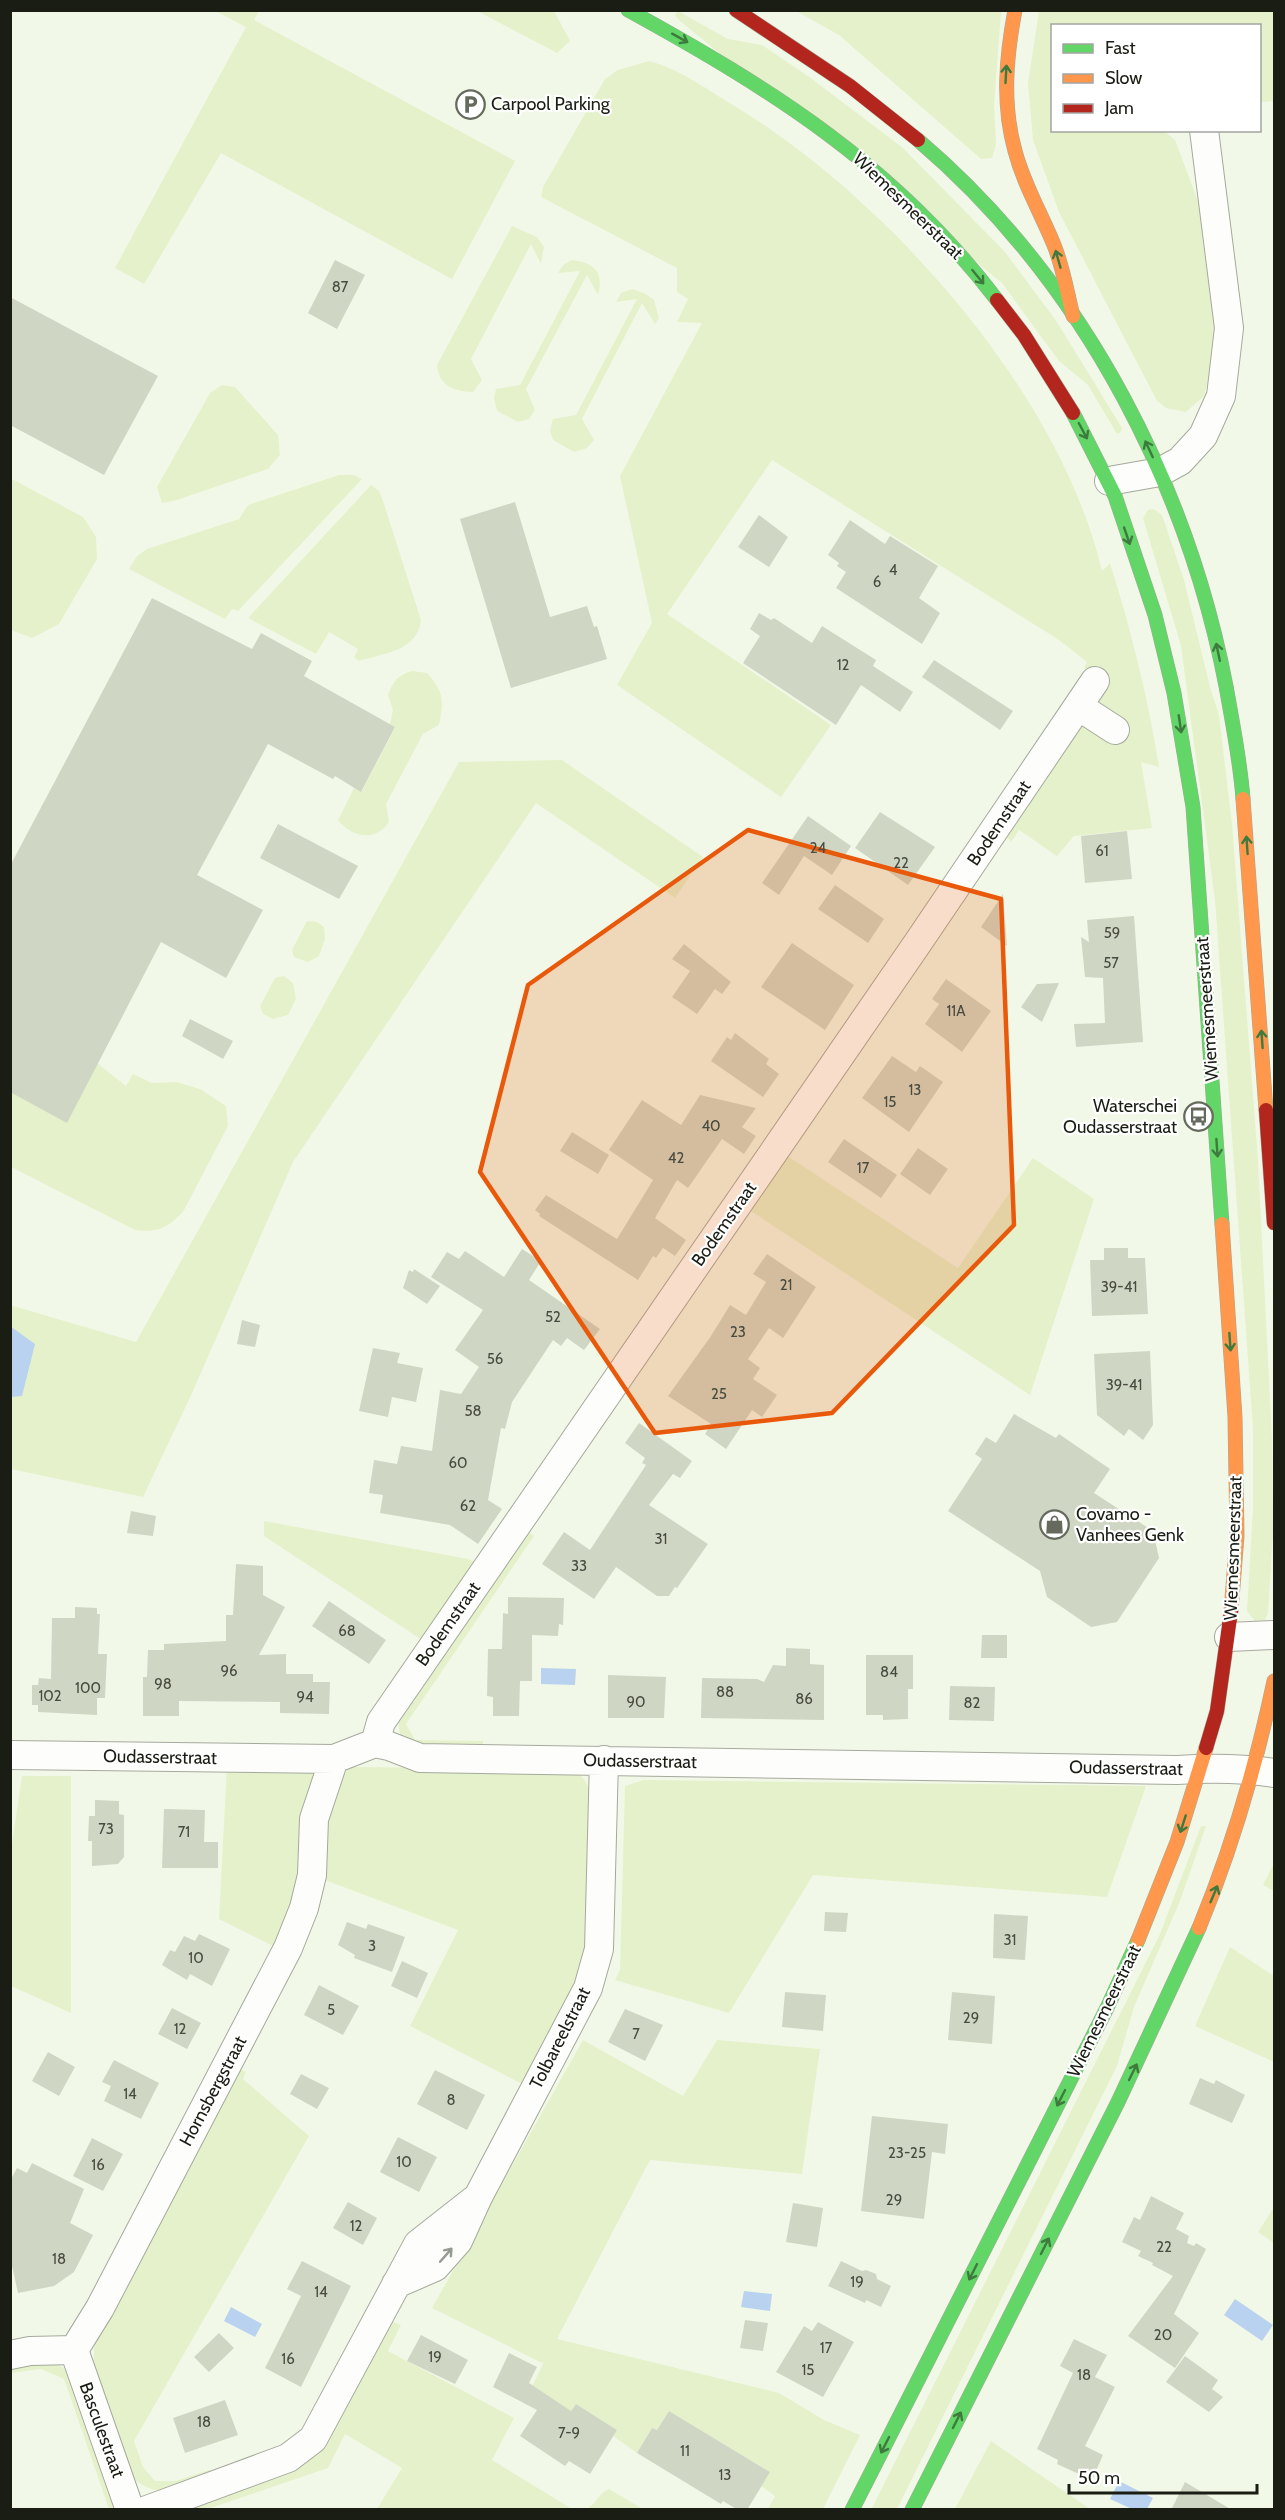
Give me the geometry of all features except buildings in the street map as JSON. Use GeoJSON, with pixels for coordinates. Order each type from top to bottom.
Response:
{"type":"FeatureCollection","features":[{"type":"Feature","properties":{"kind":"main road","name":"Wiemesmeerstraat"},"geometry":{"type":"LineString","coordinates":[[628,10],[707,53],[765,89],[830,134],[890,184],[961,256],[1020,330],[1064,396],[1109,481],[1159,626],[1179,716],[1193,807],[1236,1418],[1237,1536],[1229,1637],[1217,1711],[1177,1842],[1147,1921],[1107,2008],[852,2510]]}},
{"type":"Feature","properties":{"kind":"main road"},"geometry":{"type":"LineString","coordinates":[[736,10],[808,56],[885,112],[955,173],[1016,241],[1073,316],[1105,365],[1160,472],[1193,556],[1211,619],[1233,721],[1243,793],[1275,1224]]}},
{"type":"Feature","properties":{"kind":"main road"},"geometry":{"type":"LineString","coordinates":[[1016,10],[1007,48],[1004,95],[1013,145],[1031,200],[1057,252],[1073,316]]}},
{"type":"Feature","properties":{"kind":"main road"},"geometry":{"type":"LineString","coordinates":[[912,2510],[1180,1975],[1265,1772],[1275,1681]]}},
{"type":"Feature","properties":{"kind":"street"},"geometry":{"type":"LineString","coordinates":[[1109,481],[1160,472],[1180,461],[1203,436],[1221,396],[1229,328],[1203,132]]}},
{"type":"Feature","properties":{"kind":"street","name":"Bodemstraat"},"geometry":{"type":"LineString","coordinates":[[375,1743],[381,1722],[917,945],[1095,681]]}},
{"type":"Feature","properties":{"kind":"street"},"geometry":{"type":"LineString","coordinates":[[1078,706],[1114,730]]}},
{"type":"Feature","properties":{"kind":"street"},"geometry":{"type":"LineString","coordinates":[[1229,1637],[1275,1635]]}},
{"type":"Feature","properties":{"kind":"street","name":"Oudasserstraat"},"geometry":{"type":"LineString","coordinates":[[10,1755],[334,1759],[375,1743],[389,1746],[416,1758],[1177,1770],[1201,1768],[1265,1772]]}},
{"type":"Feature","properties":{"kind":"street","name":"Hornsbergstraat"},"geometry":{"type":"LineString","coordinates":[[74,2350],[100,2308],[288,1948],[304,1908],[312,1875],[314,1819],[334,1759]]}},
{"type":"Feature","properties":{"kind":"street","name":"Tolbareelstraat"},"geometry":{"type":"LineString","coordinates":[[147,2510],[288,2458],[313,2439],[418,2244],[478,2197],[588,1988],[599,1949],[604,1760]]}},
{"type":"Feature","properties":{"kind":"street"},"geometry":{"type":"LineString","coordinates":[[10,2355],[30,2350],[74,2350]]}},
{"type":"Feature","properties":{"kind":"street","name":"Basculestraat"},"geometry":{"type":"LineString","coordinates":[[74,2350],[130,2510]]}},
{"type":"Feature","properties":{"kind":"highlighted area"},"geometry":{"type":"Polygon","coordinates":[[[748,830],[1001,899],[1014,1225],[832,1413],[655,1433],[480,1172],[528,985],[748,830]]]}},
{"type":"Feature","properties":{"kind":"green space"},"geometry":{"type":"Polygon","coordinates":[[[215,11],[259,11],[254,20],[515,161],[452,279],[221,153],[144,284],[115,268],[246,27],[215,11]]]}},
{"type":"Feature","properties":{"kind":"green space"},"geometry":{"type":"Polygon","coordinates":[[[477,11],[554,11],[570,41],[557,53],[477,11]]]}},
{"type":"Feature","properties":{"kind":"green space"},"geometry":{"type":"Polygon","coordinates":[[[678,11],[728,39],[762,45],[808,76],[903,148],[1005,252],[1057,322],[1122,428],[1120,433],[1117,434],[1088,385],[1059,361],[1002,283],[680,21],[675,15],[678,11]]]}},
{"type":"Feature","properties":{"kind":"green space"},"geometry":{"type":"Polygon","coordinates":[[[796,11],[1001,11],[994,106],[996,144],[992,158],[981,159],[839,35],[796,11]]]}},
{"type":"Feature","properties":{"kind":"green space"},"geometry":{"type":"Polygon","coordinates":[[[1039,11],[1274,11],[1274,101],[1261,102],[1261,24],[1051,24],[1051,132],[1165,132],[1175,140],[1204,217],[1216,349],[1204,396],[1186,412],[1166,408],[1157,401],[1059,212],[1033,140],[1028,83],[1039,11]]]}},
{"type":"Feature","properties":{"kind":"green space"},"geometry":{"type":"Polygon","coordinates":[[[649,61],[682,74],[733,105],[792,145],[850,192],[907,247],[960,306],[1008,370],[1048,436],[1080,503],[1102,571],[1110,563],[1138,664],[1159,767],[1141,762],[1152,828],[1074,836],[1057,856],[1019,830],[1011,842],[1003,832],[1072,730],[1102,709],[1097,696],[1105,683],[1084,668],[1087,662],[1059,640],[772,460],[667,614],[831,725],[781,797],[617,685],[652,623],[620,476],[702,323],[677,322],[688,299],[677,292],[677,268],[541,197],[543,187],[605,79],[618,70],[649,61]]]}},
{"type":"Feature","properties":{"kind":"green space"},"geometry":{"type":"Polygon","coordinates":[[[512,226],[537,237],[544,247],[541,264],[531,244],[471,359],[482,380],[473,392],[453,389],[444,383],[437,365],[512,226]]]}},
{"type":"Feature","properties":{"kind":"green space"},"geometry":{"type":"Polygon","coordinates":[[[572,260],[592,266],[596,270],[600,280],[598,295],[587,275],[526,389],[535,410],[529,419],[518,422],[497,411],[494,398],[496,389],[520,385],[580,271],[558,273],[564,264],[572,260]]]}},
{"type":"Feature","properties":{"kind":"green space"},"geometry":{"type":"Polygon","coordinates":[[[632,289],[654,300],[659,318],[655,324],[642,303],[582,419],[594,440],[587,448],[574,452],[553,440],[550,431],[553,419],[576,415],[637,299],[616,302],[621,293],[632,289]]]}},
{"type":"Feature","properties":{"kind":"green space"},"geometry":{"type":"Polygon","coordinates":[[[222,385],[235,387],[278,435],[280,455],[268,469],[162,503],[157,487],[210,393],[222,385]]]}},
{"type":"Feature","properties":{"kind":"green space"},"geometry":{"type":"Polygon","coordinates":[[[339,475],[354,475],[362,479],[238,611],[232,609],[225,619],[129,569],[137,556],[147,549],[239,519],[248,505],[339,475]]]}},
{"type":"Feature","properties":{"kind":"green space"},"geometry":{"type":"Polygon","coordinates":[[[11,480],[83,517],[96,537],[97,559],[59,624],[32,638],[11,630],[11,480]]]}},
{"type":"Feature","properties":{"kind":"green space"},"geometry":{"type":"Polygon","coordinates":[[[371,485],[379,491],[384,504],[421,620],[414,638],[389,653],[359,661],[354,657],[358,649],[329,632],[316,654],[248,618],[371,485]]]}},
{"type":"Feature","properties":{"kind":"green space"},"geometry":{"type":"Polygon","coordinates":[[[1154,509],[1162,515],[1184,580],[1219,715],[1232,824],[1258,1160],[1272,1440],[1273,1530],[1268,1613],[1265,1620],[1255,1621],[1247,1611],[1253,1508],[1253,1429],[1215,900],[1181,646],[1143,518],[1148,510],[1154,509]]]}},
{"type":"Feature","properties":{"kind":"green space"},"geometry":{"type":"Polygon","coordinates":[[[412,671],[427,673],[440,691],[442,709],[439,725],[423,734],[386,804],[389,822],[378,833],[357,834],[338,820],[354,788],[362,791],[395,728],[390,724],[393,710],[388,695],[392,686],[403,674],[412,671]]]}},
{"type":"Feature","properties":{"kind":"green space"},"geometry":{"type":"Polygon","coordinates":[[[562,760],[703,857],[675,898],[536,803],[293,1162],[193,1391],[143,1497],[11,1469],[10,1305],[136,1342],[459,762],[562,760]]]}},
{"type":"Feature","properties":{"kind":"green space"},"geometry":{"type":"Polygon","coordinates":[[[307,921],[317,922],[324,927],[325,939],[319,956],[308,962],[294,957],[292,950],[307,921]]]}},
{"type":"Feature","properties":{"kind":"green space"},"geometry":{"type":"Polygon","coordinates":[[[284,976],[293,983],[296,999],[288,1015],[273,1019],[263,1014],[260,1006],[275,978],[284,976]]]}},
{"type":"Feature","properties":{"kind":"green space"},"geometry":{"type":"Polygon","coordinates":[[[97,1063],[126,1086],[133,1074],[152,1083],[176,1082],[200,1089],[226,1106],[228,1126],[183,1212],[162,1228],[150,1231],[135,1230],[11,1167],[10,1092],[97,1063]]]}},
{"type":"Feature","properties":{"kind":"green space"},"geometry":{"type":"Polygon","coordinates":[[[783,1153],[958,1268],[1033,1158],[1094,1199],[1030,1395],[746,1208],[783,1153]]]}},
{"type":"Feature","properties":{"kind":"green space"},"geometry":{"type":"Polygon","coordinates":[[[264,1521],[468,1559],[479,1564],[425,1642],[264,1536],[264,1521]]]}},
{"type":"Feature","properties":{"kind":"green space"},"geometry":{"type":"Polygon","coordinates":[[[525,1530],[534,1536],[406,1724],[415,1740],[483,1741],[483,1749],[412,1747],[400,1735],[398,1720],[525,1530]]]}},
{"type":"Feature","properties":{"kind":"green space"},"geometry":{"type":"Polygon","coordinates":[[[227,1765],[319,1770],[304,1875],[277,1948],[219,1919],[227,1765]]]}},
{"type":"Feature","properties":{"kind":"green space"},"geometry":{"type":"Polygon","coordinates":[[[350,1767],[572,1769],[583,1778],[590,1789],[589,1957],[526,2086],[410,2026],[458,1930],[322,1879],[326,1814],[345,1772],[350,1767]]]}},
{"type":"Feature","properties":{"kind":"green space"},"geometry":{"type":"Polygon","coordinates":[[[22,1776],[71,1776],[71,2013],[11,1986],[10,1857],[22,1776]]]}},
{"type":"Feature","properties":{"kind":"green space"},"geometry":{"type":"Polygon","coordinates":[[[644,1780],[1146,1786],[1107,1897],[813,1875],[729,2013],[615,1980],[620,1970],[625,1786],[644,1780]]]}},
{"type":"Feature","properties":{"kind":"green space"},"geometry":{"type":"Polygon","coordinates":[[[1201,1826],[1206,1826],[1180,1901],[1134,2007],[1117,2066],[897,2509],[871,2510],[1160,1934],[1201,1826]]]}},
{"type":"Feature","properties":{"kind":"green space"},"geometry":{"type":"Polygon","coordinates":[[[1274,1863],[1274,1891],[1263,1885],[1274,1863]]]}},
{"type":"Feature","properties":{"kind":"green space"},"geometry":{"type":"Polygon","coordinates":[[[1230,1947],[1274,1976],[1274,2062],[1195,2026],[1230,1947]]]}},
{"type":"Feature","properties":{"kind":"green space"},"geometry":{"type":"Polygon","coordinates":[[[583,2040],[683,2096],[717,2040],[820,2049],[802,2174],[650,2160],[557,2339],[779,2393],[824,2420],[860,2435],[823,2509],[768,2509],[775,2496],[761,2486],[770,2472],[669,2411],[657,2430],[652,2428],[637,2453],[613,2436],[617,2430],[576,2404],[571,2411],[531,2388],[545,2360],[542,2363],[432,2308],[583,2040]]]}},
{"type":"Feature","properties":{"kind":"green space"},"geometry":{"type":"Polygon","coordinates":[[[236,2068],[246,2072],[243,2079],[309,2136],[134,2441],[143,2467],[155,2481],[176,2481],[209,2470],[211,2476],[177,2488],[158,2490],[148,2488],[127,2473],[94,2374],[94,2346],[98,2332],[236,2068]]]}},
{"type":"Feature","properties":{"kind":"green space"},"geometry":{"type":"Polygon","coordinates":[[[1274,2207],[1274,2243],[1258,2232],[1274,2207]]]}},
{"type":"Feature","properties":{"kind":"green space"},"geometry":{"type":"Polygon","coordinates":[[[389,2320],[401,2325],[388,2351],[514,2418],[492,2460],[572,2509],[377,2509],[402,2468],[345,2434],[328,2468],[208,2509],[173,2510],[306,2462],[389,2320]]]}},
{"type":"Feature","properties":{"kind":"green space"},"geometry":{"type":"Polygon","coordinates":[[[49,2361],[61,2366],[74,2379],[120,2509],[109,2509],[64,2379],[41,2369],[11,2373],[10,2366],[49,2361]]]}},
{"type":"Feature","properties":{"kind":"green space"},"geometry":{"type":"Polygon","coordinates":[[[991,2441],[1090,2509],[955,2509],[991,2441]]]}},
{"type":"Feature","properties":{"kind":"green space"},"geometry":{"type":"Polygon","coordinates":[[[609,2489],[643,2509],[586,2509],[609,2489]]]}},
{"type":"Feature","properties":{"kind":"water"},"geometry":{"type":"Polygon","coordinates":[[[10,1326],[35,1344],[22,1396],[11,1397],[10,1326]]]}},
{"type":"Feature","properties":{"kind":"water"},"geometry":{"type":"Polygon","coordinates":[[[541,1668],[576,1669],[575,1685],[541,1684],[541,1668]]]}},
{"type":"Feature","properties":{"kind":"water"},"geometry":{"type":"Polygon","coordinates":[[[744,2291],[772,2294],[770,2311],[741,2307],[744,2291]]]}},
{"type":"Feature","properties":{"kind":"water"},"geometry":{"type":"Polygon","coordinates":[[[1235,2299],[1273,2325],[1262,2341],[1224,2315],[1235,2299]]]}},
{"type":"Feature","properties":{"kind":"water"},"geometry":{"type":"Polygon","coordinates":[[[231,2307],[262,2324],[255,2337],[224,2321],[231,2307]]]}},
{"type":"Feature","properties":{"kind":"water"},"geometry":{"type":"Polygon","coordinates":[[[1119,2481],[1153,2498],[1147,2509],[1132,2509],[1110,2499],[1119,2481]]]}},
{"type":"Feature","properties":{"kind":"traffic: fast"},"geometry":{"type":"LineString","coordinates":[[628,10],[732,70],[829,135],[917,210],[958,253],[997,300]]}},
{"type":"Feature","properties":{"kind":"traffic: fast"},"geometry":{"type":"LineString","coordinates":[[918,140],[978,197],[1033,260],[1082,327],[1124,399],[1161,475],[1191,553],[1214,633],[1233,725],[1243,799]]}},
{"type":"Feature","properties":{"kind":"traffic: fast"},"geometry":{"type":"LineString","coordinates":[[1073,413],[1115,496],[1155,615],[1174,693],[1193,807],[1222,1224]]}},
{"type":"Feature","properties":{"kind":"traffic: fast"},"geometry":{"type":"LineString","coordinates":[[912,2510],[1118,2102],[1199,1928]]}},
{"type":"Feature","properties":{"kind":"traffic: fast"},"geometry":{"type":"LineString","coordinates":[[852,2510],[1107,2008],[1138,1940]]}},
{"type":"Feature","properties":{"kind":"traffic: slow"},"geometry":{"type":"LineString","coordinates":[[1015,10],[1009,46],[1007,81],[1011,133],[1023,176],[1057,253],[1073,316]]}},
{"type":"Feature","properties":{"kind":"traffic: slow"},"geometry":{"type":"LineString","coordinates":[[1243,799],[1266,1110]]}},
{"type":"Feature","properties":{"kind":"traffic: slow"},"geometry":{"type":"LineString","coordinates":[[1222,1224],[1235,1417],[1237,1536],[1231,1611]]}},
{"type":"Feature","properties":{"kind":"traffic: slow"},"geometry":{"type":"LineString","coordinates":[[1199,1928],[1242,1806],[1274,1681]]}},
{"type":"Feature","properties":{"kind":"traffic: slow"},"geometry":{"type":"LineString","coordinates":[[1138,1940],[1177,1842],[1206,1748]]}},
{"type":"Feature","properties":{"kind":"traffic: jam"},"geometry":{"type":"LineString","coordinates":[[736,10],[850,86],[918,140]]}},
{"type":"Feature","properties":{"kind":"traffic: jam"},"geometry":{"type":"LineString","coordinates":[[997,300],[1024,335],[1073,413]]}},
{"type":"Feature","properties":{"kind":"traffic: jam"},"geometry":{"type":"LineString","coordinates":[[1266,1110],[1274,1223]]}},
{"type":"Feature","properties":{"kind":"traffic: jam"},"geometry":{"type":"LineString","coordinates":[[1206,1748],[1217,1711],[1231,1611]]}},
{"type":"Feature","properties":{"kind":"place","name":"Carpool Parking"},"geometry":{"type":"Point","coordinates":[470,104]}},
{"type":"Feature","properties":{"kind":"place","name":"Waterschei Oudasserstraat"},"geometry":{"type":"Point","coordinates":[1198,1116]}},
{"type":"Feature","properties":{"kind":"place","name":"Covamo - Vanhees Genk"},"geometry":{"type":"Point","coordinates":[1055,1524]}}]}
